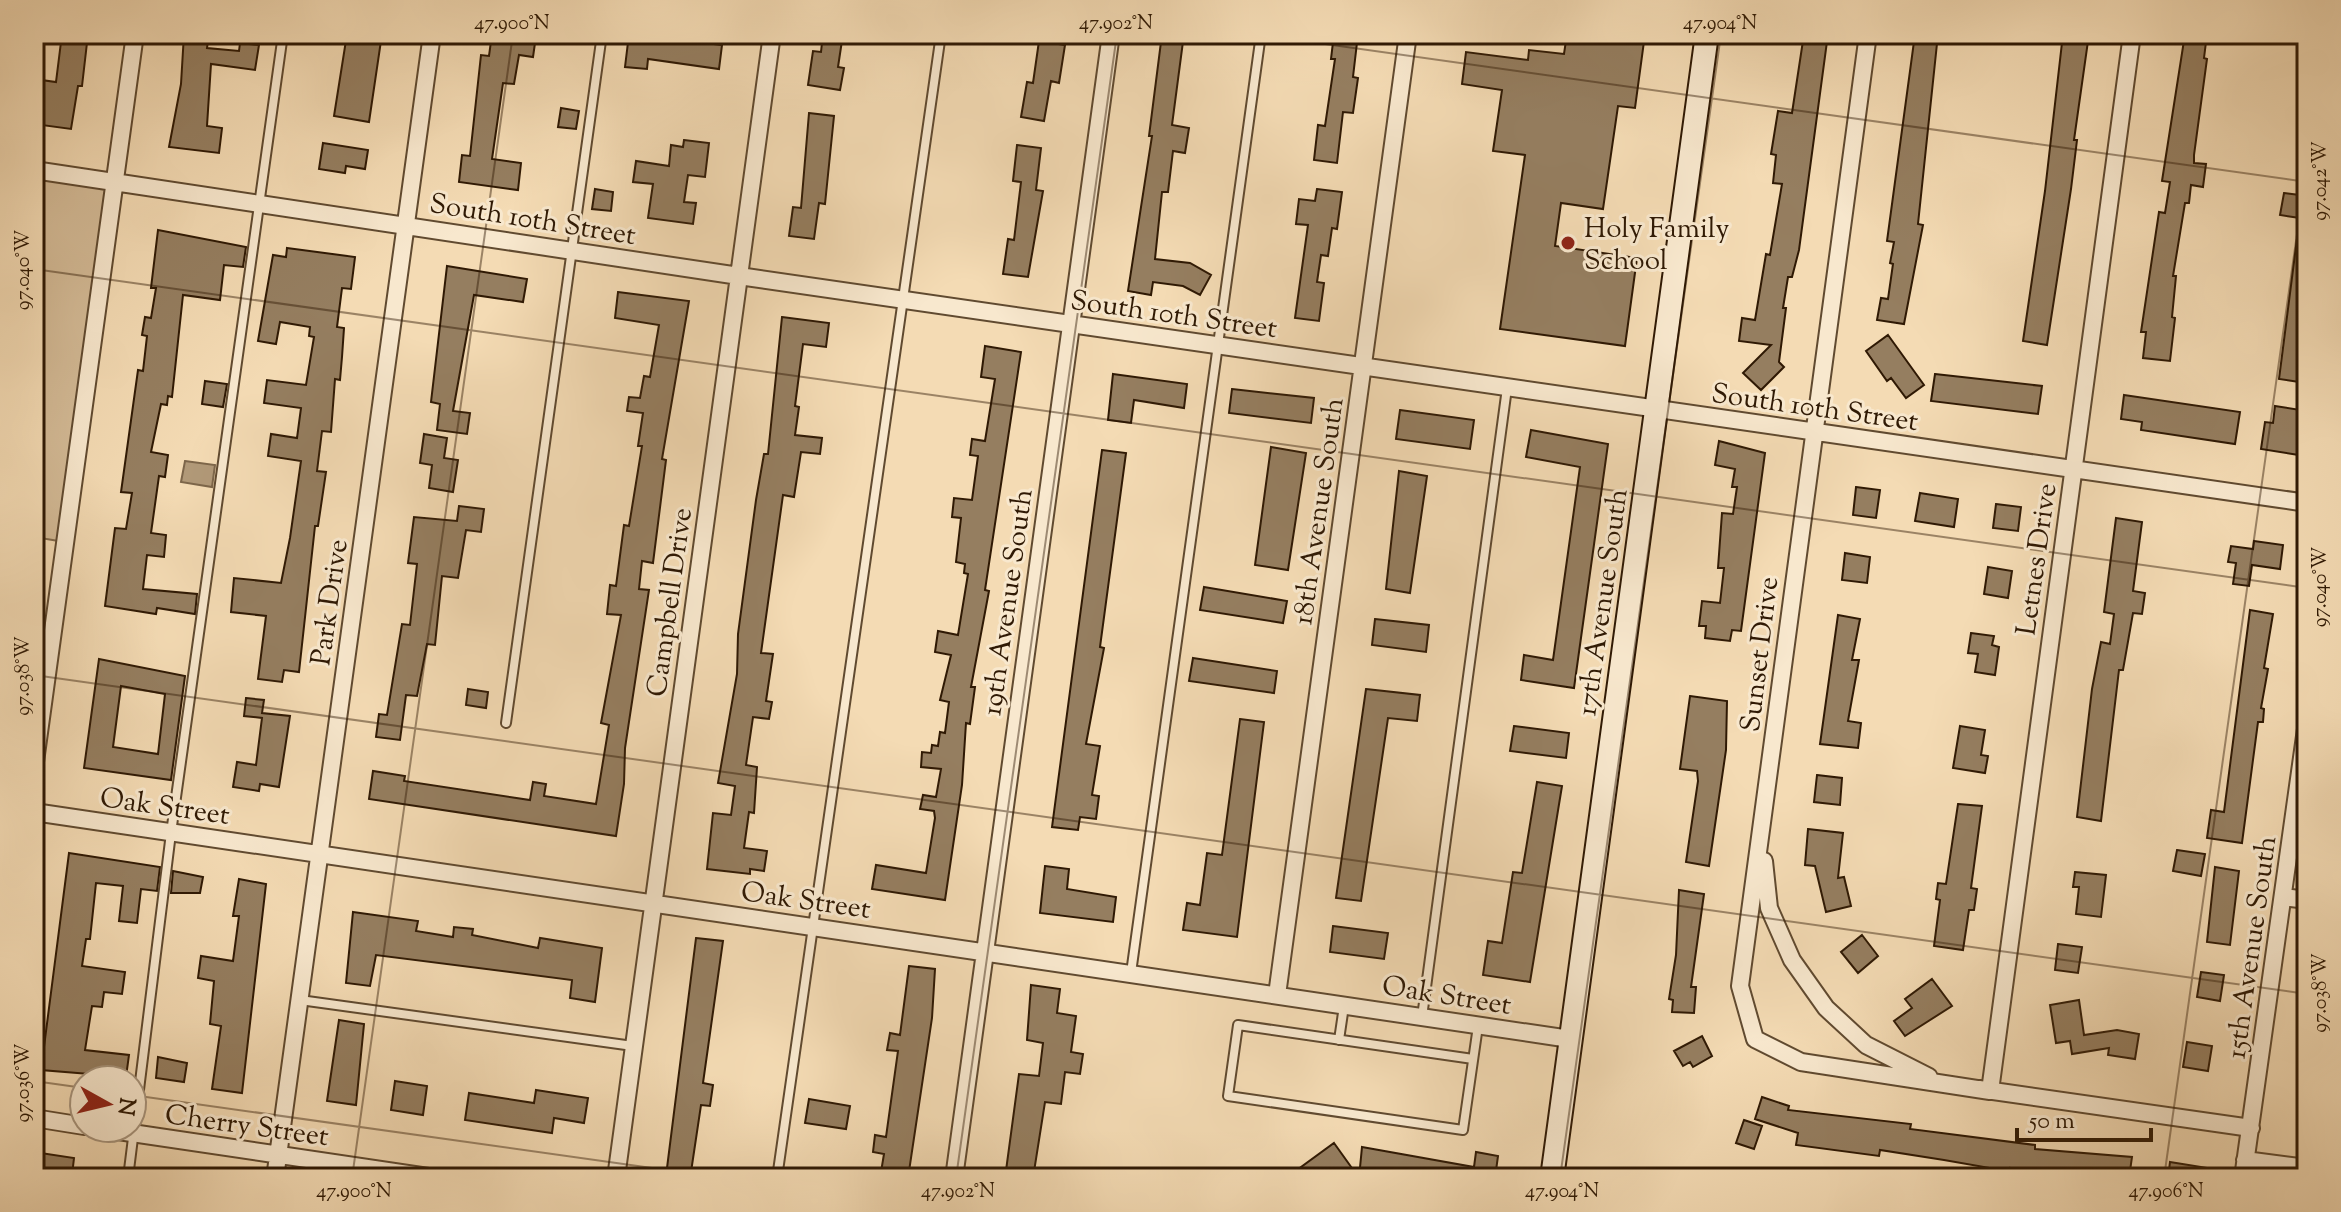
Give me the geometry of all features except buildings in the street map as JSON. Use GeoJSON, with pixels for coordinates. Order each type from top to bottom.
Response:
{"type":"FeatureCollection","features":[{"type":"Feature","properties":{"kind":"street"},"geometry":{"type":"LineString","coordinates":[[34,769],[135,34]]}},
{"type":"Feature","properties":{"kind":"street","name":"Park Drive"},"geometry":{"type":"LineString","coordinates":[[275,1178],[432,34]]}},
{"type":"Feature","properties":{"kind":"street","name":"Campbell Drive"},"geometry":{"type":"LineString","coordinates":[[616,1178],[772,34]]}},
{"type":"Feature","properties":{"kind":"street","name":"19th Avenue South"},"geometry":{"type":"LineString","coordinates":[[954,1178],[1111,34]]}},
{"type":"Feature","properties":{"kind":"street","name":"18th Avenue South"},"geometry":{"type":"LineString","coordinates":[[1277,995],[1408,34]]}},
{"type":"Feature","properties":{"kind":"street","name":"17th Avenue South"},"geometry":{"type":"LineString","coordinates":[[1552,1178],[1707,34]]}},
{"type":"Feature","properties":{"kind":"street","name":"Sunset Drive"},"geometry":{"type":"LineString","coordinates":[[1868,34],[1740,986],[1755,1039],[1801,1062],[1990,1091]]}},
{"type":"Feature","properties":{"kind":"street","name":"Letnes Drive"},"geometry":{"type":"LineString","coordinates":[[1990,1091],[2132,34]]}},
{"type":"Feature","properties":{"kind":"street","name":"South 10th Street"},"geometry":{"type":"LineString","coordinates":[[34,170],[739,276],[2307,503]]}},
{"type":"Feature","properties":{"kind":"street","name":"15th Avenue South"},"geometry":{"type":"LineString","coordinates":[[2243,1178],[2304,765],[2307,722]]}},
{"type":"Feature","properties":{"kind":"street","name":"Oak Street"},"geometry":{"type":"LineString","coordinates":[[34,812],[1570,1039]]}},
{"type":"Feature","properties":{"kind":"street"},"geometry":{"type":"LineString","coordinates":[[1762,835],[1769,908],[1792,960],[1826,1008],[1866,1045],[1930,1078],[1990,1091],[2251,1128]]}},
{"type":"Feature","properties":{"kind":"street"},"geometry":{"type":"LineString","coordinates":[[2283,897],[2307,900]]}},
{"type":"Feature","properties":{"kind":"street"},"geometry":{"type":"LineString","coordinates":[[34,1118],[68,1123]]}},
{"type":"Feature","properties":{"kind":"street","name":"Cherry Street"},"geometry":{"type":"LineString","coordinates":[[148,1135],[429,1178]]}},
{"type":"Feature","properties":{"kind":"street"},"geometry":{"type":"LineString","coordinates":[[2245,1160],[2307,1168]]}},
{"type":"Feature","properties":{"kind":"lane"},"geometry":{"type":"LineString","coordinates":[[143,1064],[171,833],[283,34]]}},
{"type":"Feature","properties":{"kind":"lane"},"geometry":{"type":"LineString","coordinates":[[506,723],[602,34]]}},
{"type":"Feature","properties":{"kind":"lane"},"geometry":{"type":"LineString","coordinates":[[777,1178],[941,34]]}},
{"type":"Feature","properties":{"kind":"lane"},"geometry":{"type":"LineString","coordinates":[[1131,973],[1261,34]]}},
{"type":"Feature","properties":{"kind":"lane"},"geometry":{"type":"LineString","coordinates":[[1422,1017],[1507,388]]}},
{"type":"Feature","properties":{"kind":"lane"},"geometry":{"type":"LineString","coordinates":[[299,1000],[633,1046]]}},
{"type":"Feature","properties":{"kind":"lane"},"geometry":{"type":"LineString","coordinates":[[1339,1040],[1344,1005]]}},
{"type":"Feature","properties":{"kind":"lane"},"geometry":{"type":"LineString","coordinates":[[1473,1059],[1238,1025],[1228,1096],[1463,1130],[1478,1025]]}},
{"type":"Feature","properties":{"kind":"lane"},"geometry":{"type":"LineString","coordinates":[[128,1178],[133,1144]]}},
{"type":"Feature","properties":{"kind":"shaded area"},"geometry":{"type":"Polygon","coordinates":[[[34,169],[114,181],[65,542],[34,537],[34,169]]]}},
{"type":"Feature","properties":{"kind":"shaded area"},"geometry":{"type":"Polygon","coordinates":[[[185,461],[215,465],[212,487],[181,482],[185,461]]]}},
{"type":"Feature","properties":{"kind":"place","name":"Holy Family School"},"geometry":{"type":"Point","coordinates":[1568,243]}}]}
